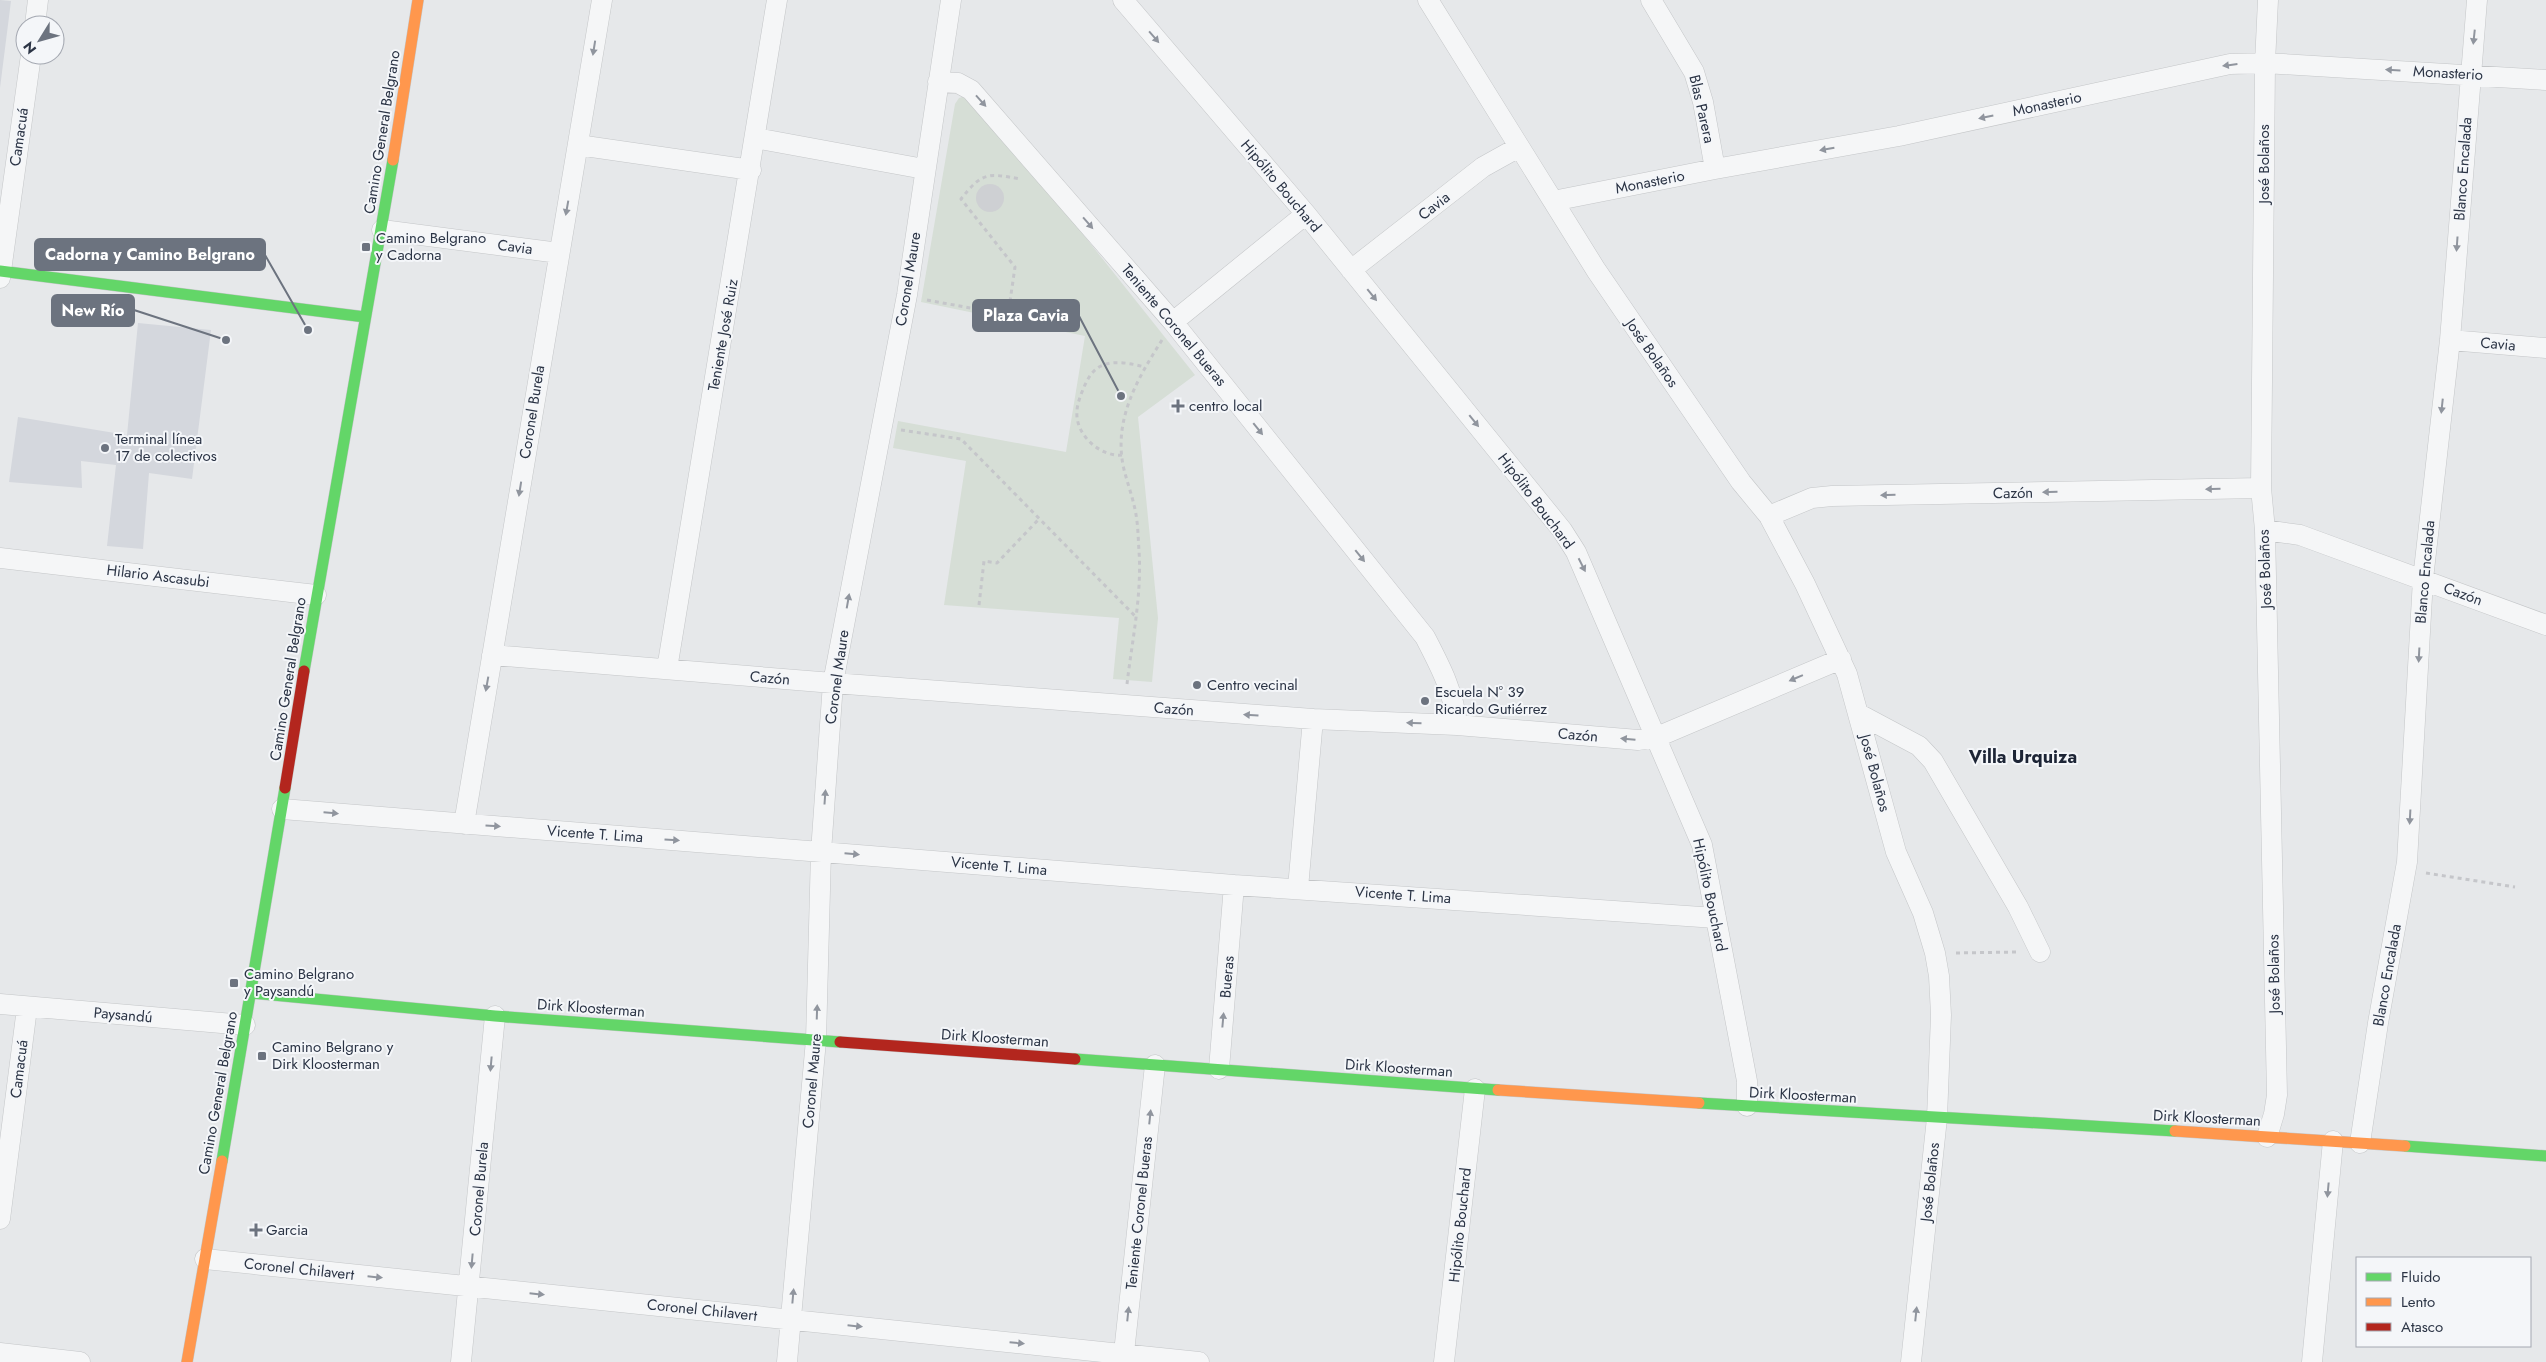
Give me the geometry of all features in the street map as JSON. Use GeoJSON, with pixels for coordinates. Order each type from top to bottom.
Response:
{"type":"FeatureCollection","features":[{"type":"Feature","properties":{"kind":"street"},"geometry":{"type":"LineString","coordinates":[[36,15],[38,0]]}},
{"type":"Feature","properties":{"kind":"street","name":"Camino General Belgrano"},"geometry":{"type":"LineString","coordinates":[[186,1362],[246,1025],[316,595],[382,230],[415,0]]}},
{"type":"Feature","properties":{"kind":"street","name":"Coronel Burela"},"geometry":{"type":"LineString","coordinates":[[464,824],[602,0]]}},
{"type":"Feature","properties":{"kind":"street","name":"Teniente José Ruiz"},"geometry":{"type":"LineString","coordinates":[[666,669],[778,0]]}},
{"type":"Feature","properties":{"kind":"street","name":"Coronel Maure"},"geometry":{"type":"LineString","coordinates":[[787,1362],[816,1040],[821,852],[833,683],[880,427],[907,296],[924,169],[951,0]]}},
{"type":"Feature","properties":{"kind":"street","name":"Hipólito Bouchard"},"geometry":{"type":"LineString","coordinates":[[1123,0],[1306,214],[1562,530],[1587,574],[1702,845],[1747,1081],[1747,1106]]}},
{"type":"Feature","properties":{"kind":"street","name":"José Bolaños"},"geometry":{"type":"LineString","coordinates":[[1428,0],[1634,327],[1741,482],[1769,516],[1805,584],[1841,659],[1859,714],[1896,852],[1923,913],[1935,953],[1941,1015],[1937,1118],[1911,1362]]}},
{"type":"Feature","properties":{"kind":"street","name":"Blas Parera"},"geometry":{"type":"LineString","coordinates":[[1651,0],[1694,72],[1703,102],[1715,169]]}},
{"type":"Feature","properties":{"kind":"street","name":"José Bolaños"},"geometry":{"type":"LineString","coordinates":[[2267,1137],[2274,1114],[2277,1094],[2265,530],[2261,488],[2264,63],[2268,0]]}},
{"type":"Feature","properties":{"kind":"street","name":"Blanco Encalada"},"geometry":{"type":"LineString","coordinates":[[2360,1143],[2378,1024],[2406,870],[2423,579],[2450,340],[2477,0]]}},
{"type":"Feature","properties":{"kind":"street","name":"Monasterio"},"geometry":{"type":"LineString","coordinates":[[1553,201],[1715,169],[1899,136],[2230,64],[2264,63],[2546,80]]}},
{"type":"Feature","properties":{"kind":"street","name":"Camacuá"},"geometry":{"type":"LineString","coordinates":[[0,273],[30,65]]}},
{"type":"Feature","properties":{"kind":"street","name":"Teniente Coronel Bueras"},"geometry":{"type":"LineString","coordinates":[[938,82],[958,83],[971,90],[1173,322],[1425,637],[1451,690],[1456,705],[1458,725]]}},
{"type":"Feature","properties":{"kind":"street"},"geometry":{"type":"LineString","coordinates":[[756,138],[924,169]]}},
{"type":"Feature","properties":{"kind":"street"},"geometry":{"type":"LineString","coordinates":[[578,145],[751,170]]}},
{"type":"Feature","properties":{"kind":"street","name":"Cavia"},"geometry":{"type":"LineString","coordinates":[[1351,270],[1483,167],[1519,147]]}},
{"type":"Feature","properties":{"kind":"street"},"geometry":{"type":"LineString","coordinates":[[1173,322],[1306,214]]}},
{"type":"Feature","properties":{"kind":"street","name":"Cavia"},"geometry":{"type":"LineString","coordinates":[[382,230],[559,253]]}},
{"type":"Feature","properties":{"kind":"street"},"geometry":{"type":"LineString","coordinates":[[0,273],[366,317]]}},
{"type":"Feature","properties":{"kind":"street","name":"Cavia"},"geometry":{"type":"LineString","coordinates":[[2450,340],[2546,348]]}},
{"type":"Feature","properties":{"kind":"street","name":"Cazón"},"geometry":{"type":"LineString","coordinates":[[1769,516],[1812,498],[1832,496],[2261,488]]}},
{"type":"Feature","properties":{"kind":"street","name":"Cazón"},"geometry":{"type":"LineString","coordinates":[[2265,530],[2300,535],[2546,625]]}},
{"type":"Feature","properties":{"kind":"street","name":"Hilario Ascasubi"},"geometry":{"type":"LineString","coordinates":[[0,558],[316,595]]}},
{"type":"Feature","properties":{"kind":"street","name":"Cazón"},"geometry":{"type":"LineString","coordinates":[[492,654],[1124,705],[1313,719],[1458,725],[1638,740],[1657,737],[1841,659]]}},
{"type":"Feature","properties":{"kind":"street","name":"José Bolaños"},"geometry":{"type":"LineString","coordinates":[[1859,714],[1919,746],[1933,761],[2018,907],[2040,952]]}},
{"type":"Feature","properties":{"kind":"street"},"geometry":{"type":"LineString","coordinates":[[1298,888],[1313,719]]}},
{"type":"Feature","properties":{"kind":"street","name":"Vicente T. Lima"},"geometry":{"type":"LineString","coordinates":[[282,809],[1234,885],[1716,918]]}},
{"type":"Feature","properties":{"kind":"street","name":"Bueras"},"geometry":{"type":"LineString","coordinates":[[1219,1069],[1234,885]]}},
{"type":"Feature","properties":{"kind":"street","name":"Dirk Kloosterman"},"geometry":{"type":"LineString","coordinates":[[251,993],[495,1016],[1475,1089],[2333,1141],[2546,1156]]}},
{"type":"Feature","properties":{"kind":"street","name":"Paysandú"},"geometry":{"type":"LineString","coordinates":[[0,1004],[27,1008],[246,1025]]}},
{"type":"Feature","properties":{"kind":"street","name":"Camacuá"},"geometry":{"type":"LineString","coordinates":[[0,1219],[27,1008]]}},
{"type":"Feature","properties":{"kind":"street","name":"Coronel Burela"},"geometry":{"type":"LineString","coordinates":[[461,1362],[495,1016]]}},
{"type":"Feature","properties":{"kind":"street","name":"Teniente Coronel Bueras"},"geometry":{"type":"LineString","coordinates":[[1123,1358],[1155,1065]]}},
{"type":"Feature","properties":{"kind":"street","name":"Hipólito Bouchard"},"geometry":{"type":"LineString","coordinates":[[1444,1362],[1475,1089]]}},
{"type":"Feature","properties":{"kind":"street"},"geometry":{"type":"LineString","coordinates":[[2312,1362],[2333,1141]]}},
{"type":"Feature","properties":{"kind":"street","name":"Coronel Chilavert"},"geometry":{"type":"LineString","coordinates":[[205,1259],[469,1288],[791,1319],[1123,1358],[1199,1362]]}},
{"type":"Feature","properties":{"kind":"street"},"geometry":{"type":"LineString","coordinates":[[0,1353],[80,1362]]}},
{"type":"Feature","properties":{"kind":"path"},"geometry":{"type":"LineString","coordinates":[[907,296],[1008,315],[1016,267],[961,198],[975,181],[984,176],[994,174],[1025,180]]}},
{"type":"Feature","properties":{"kind":"path"},"geometry":{"type":"LineString","coordinates":[[1124,705],[1139,588],[1139,553],[1135,507],[1122,455],[1124,413],[1145,367],[1173,322]]}},
{"type":"Feature","properties":{"kind":"path"},"geometry":{"type":"LineString","coordinates":[[1122,455],[1105,454],[1089,440],[1079,423],[1077,406],[1088,378],[1103,365],[1120,363],[1145,367]]}},
{"type":"Feature","properties":{"kind":"path"},"geometry":{"type":"LineString","coordinates":[[880,427],[961,439],[1135,616]]}},
{"type":"Feature","properties":{"kind":"path"},"geometry":{"type":"LineString","coordinates":[[979,605],[984,561],[997,562],[1039,519]]}},
{"type":"Feature","properties":{"kind":"path"},"geometry":{"type":"LineString","coordinates":[[2406,870],[2515,886]]}},
{"type":"Feature","properties":{"kind":"path"},"geometry":{"type":"LineString","coordinates":[[1935,953],[2040,952]]}},
{"type":"Feature","properties":{"kind":"shaded area"},"geometry":{"type":"Polygon","coordinates":[[[0,0],[11,1],[0,88],[0,0]]]}},
{"type":"Feature","properties":{"kind":"shaded area"},"geometry":{"type":"Polygon","coordinates":[[[965,96],[977,101],[1195,375],[1138,417],[1158,618],[1152,682],[1113,679],[1119,618],[944,605],[966,461],[893,448],[898,421],[1066,452],[1085,336],[921,302],[955,104],[959,98],[965,96]]]}},
{"type":"Feature","properties":{"kind":"shaded area","name":"Terminal línea 17 de colectivos"},"geometry":{"type":"Polygon","coordinates":[[[138,323],[211,330],[192,479],[149,473],[143,549],[107,546],[116,465],[81,461],[82,488],[9,482],[18,417],[127,435],[138,323]]]}},
{"type":"Feature","properties":{"kind":"building"},"geometry":{"type":"Polygon","coordinates":[[[990,184],[1000,188],[1004,198],[1000,208],[990,212],[980,208],[976,198],[980,188],[990,184]]]}},
{"type":"Feature","properties":{"kind":"traffic: fast"},"geometry":{"type":"LineString","coordinates":[[304,671],[393,160]]}},
{"type":"Feature","properties":{"kind":"traffic: fast"},"geometry":{"type":"LineString","coordinates":[[0,271],[365,317]]}},
{"type":"Feature","properties":{"kind":"traffic: fast"},"geometry":{"type":"LineString","coordinates":[[222,1161],[285,788]]}},
{"type":"Feature","properties":{"kind":"traffic: fast"},"geometry":{"type":"LineString","coordinates":[[251,993],[495,1016],[840,1042]]}},
{"type":"Feature","properties":{"kind":"traffic: fast"},"geometry":{"type":"LineString","coordinates":[[1075,1059],[1498,1090]]}},
{"type":"Feature","properties":{"kind":"traffic: fast"},"geometry":{"type":"LineString","coordinates":[[1699,1103],[2175,1131]]}},
{"type":"Feature","properties":{"kind":"traffic: fast"},"geometry":{"type":"LineString","coordinates":[[2405,1146],[2546,1156]]}},
{"type":"Feature","properties":{"kind":"traffic: slow"},"geometry":{"type":"LineString","coordinates":[[393,160],[418,0]]}},
{"type":"Feature","properties":{"kind":"traffic: slow"},"geometry":{"type":"LineString","coordinates":[[1498,1090],[1699,1103]]}},
{"type":"Feature","properties":{"kind":"traffic: slow"},"geometry":{"type":"LineString","coordinates":[[2175,1131],[2405,1146]]}},
{"type":"Feature","properties":{"kind":"traffic: slow"},"geometry":{"type":"LineString","coordinates":[[187,1362],[222,1161]]}},
{"type":"Feature","properties":{"kind":"traffic: jam"},"geometry":{"type":"LineString","coordinates":[[285,788],[304,671]]}},
{"type":"Feature","properties":{"kind":"traffic: jam"},"geometry":{"type":"LineString","coordinates":[[840,1042],[1075,1059]]}},
{"type":"Feature","properties":{"kind":"place","name":"Camino Belgrano y Cadorna"},"geometry":{"type":"Point","coordinates":[366,247]}},
{"type":"Feature","properties":{"kind":"place","name":"Cadorna y Camino Belgrano"},"geometry":{"type":"Point","coordinates":[308,330]}},
{"type":"Feature","properties":{"kind":"place","name":"New Río"},"geometry":{"type":"Point","coordinates":[226,340]}},
{"type":"Feature","properties":{"kind":"place","name":"Plaza Cavia"},"geometry":{"type":"Point","coordinates":[1121,396]}},
{"type":"Feature","properties":{"kind":"place","name":"centro local"},"geometry":{"type":"Point","coordinates":[1178,406]}},
{"type":"Feature","properties":{"kind":"place","name":"Terminal línea 17 de colectivos"},"geometry":{"type":"Point","coordinates":[105,448]}},
{"type":"Feature","properties":{"kind":"place","name":"Centro vecinal"},"geometry":{"type":"Point","coordinates":[1197,685]}},
{"type":"Feature","properties":{"kind":"place","name":"Escuela Nº 39 Ricardo Gutiérrez"},"geometry":{"type":"Point","coordinates":[1425,701]}},
{"type":"Feature","properties":{"kind":"place","name":"Camino Belgrano y Paysandú"},"geometry":{"type":"Point","coordinates":[234,983]}},
{"type":"Feature","properties":{"kind":"place","name":"Camino Belgrano y Dirk Kloosterman"},"geometry":{"type":"Point","coordinates":[262,1056]}},
{"type":"Feature","properties":{"kind":"place","name":"Garcia"},"geometry":{"type":"Point","coordinates":[256,1230]}},
{"type":"Feature","properties":{"kind":"district","name":"Villa Urquiza"},"geometry":{"type":"Point","coordinates":[2023,757]}}]}
